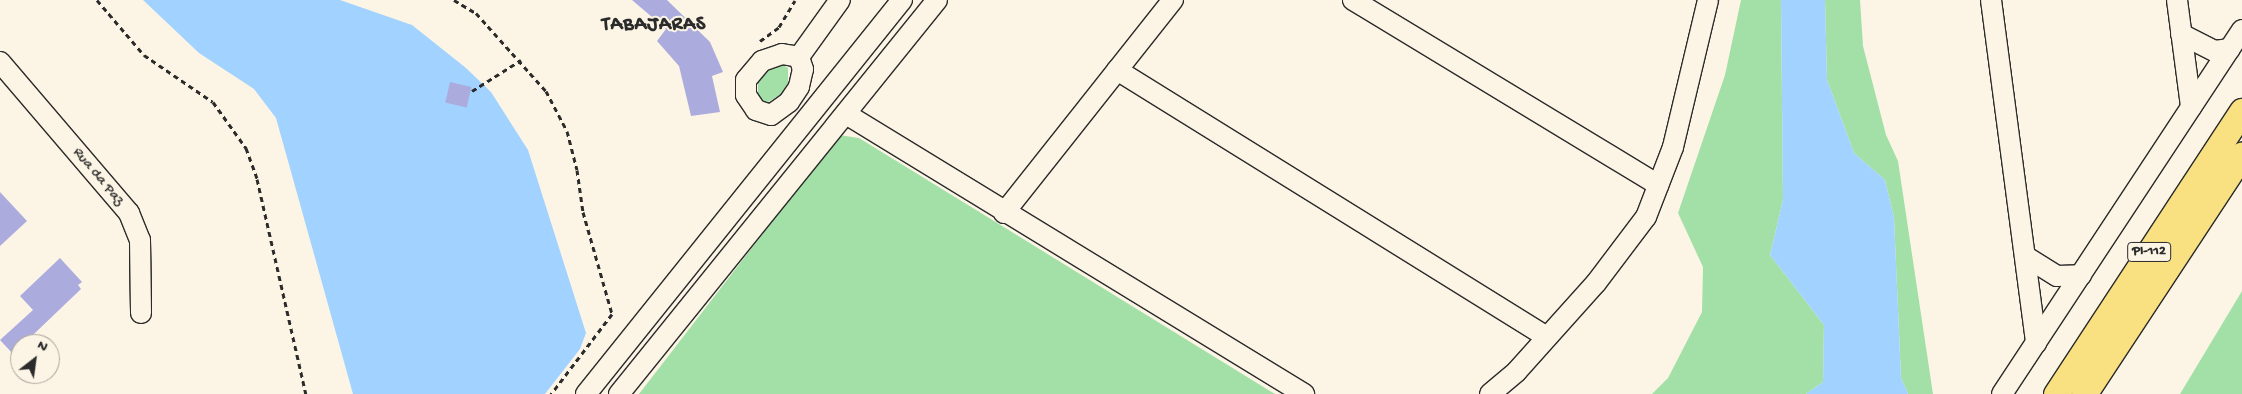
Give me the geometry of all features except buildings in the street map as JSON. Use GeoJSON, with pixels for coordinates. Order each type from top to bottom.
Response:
{"type":"FeatureCollection","features":[{"type":"Feature","properties":{"kind":"main road","name":"PI-112"},"geometry":{"type":"LineString","coordinates":[[2056,394],[2242,111]]}},
{"type":"Feature","properties":{"kind":"main road","name":"PI-112"},"geometry":{"type":"LineString","coordinates":[[2084,394],[2242,154]]}},
{"type":"Feature","properties":{"kind":"street"},"geometry":{"type":"LineString","coordinates":[[799,56],[840,0]]}},
{"type":"Feature","properties":{"kind":"street"},"geometry":{"type":"LineString","coordinates":[[586,394],[902,0]]}},
{"type":"Feature","properties":{"kind":"street"},"geometry":{"type":"LineString","coordinates":[[619,394],[937,0]]}},
{"type":"Feature","properties":{"kind":"street"},"geometry":{"type":"LineString","coordinates":[[1004,213],[1173,0]]}},
{"type":"Feature","properties":{"kind":"street"},"geometry":{"type":"LineString","coordinates":[[1353,0],[1658,185]]}},
{"type":"Feature","properties":{"kind":"street"},"geometry":{"type":"LineString","coordinates":[[1490,394],[1547,337],[1596,283],[1646,217],[1673,147],[1708,0]]}},
{"type":"Feature","properties":{"kind":"street"},"geometry":{"type":"LineString","coordinates":[[1991,0],[2028,258],[2036,343]]}},
{"type":"Feature","properties":{"kind":"street"},"geometry":{"type":"LineString","coordinates":[[2177,0],[2191,107]]}},
{"type":"Feature","properties":{"kind":"street"},"geometry":{"type":"LineString","coordinates":[[2002,394],[2242,30]]}},
{"type":"Feature","properties":{"kind":"street"},"geometry":{"type":"LineString","coordinates":[[2181,34],[2206,48],[2230,49]]}},
{"type":"Feature","properties":{"kind":"street","name":"Rua da Paz"},"geometry":{"type":"LineString","coordinates":[[0,62],[128,213],[140,240],[141,313]]}},
{"type":"Feature","properties":{"kind":"street"},"geometry":{"type":"LineString","coordinates":[[1117,70],[1547,337]]}},
{"type":"Feature","properties":{"kind":"street"},"geometry":{"type":"LineString","coordinates":[[837,81],[858,98]]}},
{"type":"Feature","properties":{"kind":"street"},"geometry":{"type":"LineString","coordinates":[[846,114],[1004,213],[1304,394]]}},
{"type":"Feature","properties":{"kind":"street"},"geometry":{"type":"LineString","coordinates":[[790,140],[812,156]]}},
{"type":"Feature","properties":{"kind":"street"},"geometry":{"type":"LineString","coordinates":[[2028,258],[2057,276],[2081,274]]}},
{"type":"Feature","properties":{"kind":"path"},"geometry":{"type":"LineString","coordinates":[[97,0],[144,55],[213,102],[246,148],[257,180],[306,394]]}},
{"type":"Feature","properties":{"kind":"path"},"geometry":{"type":"LineString","coordinates":[[454,0],[476,13],[521,60],[546,91],[567,132],[593,252],[612,314],[551,394]]}},
{"type":"Feature","properties":{"kind":"path"},"geometry":{"type":"LineString","coordinates":[[756,44],[779,27],[795,0]]}},
{"type":"Feature","properties":{"kind":"path"},"geometry":{"type":"LineString","coordinates":[[472,91],[521,60]]}},
{"type":"Feature","properties":{"kind":"green space"},"geometry":{"type":"Polygon","coordinates":[[[1741,0],[1781,0],[1783,200],[1770,255],[1824,325],[1823,382],[1806,394],[1652,394],[1668,378],[1702,312],[1703,267],[1678,213],[1725,75],[1741,0]]]}},
{"type":"Feature","properties":{"kind":"green space"},"geometry":{"type":"Polygon","coordinates":[[[1825,0],[1860,0],[1863,46],[1886,135],[1898,161],[1933,394],[1908,394],[1901,378],[1894,218],[1885,180],[1854,153],[1827,80],[1825,0]]]}},
{"type":"Feature","properties":{"kind":"green space"},"geometry":{"type":"Polygon","coordinates":[[[783,65],[788,68],[788,83],[781,94],[765,104],[758,97],[758,81],[773,67],[783,65]]]}},
{"type":"Feature","properties":{"kind":"green space"},"geometry":{"type":"Polygon","coordinates":[[[839,135],[859,138],[1275,394],[639,394],[839,135]]]}},
{"type":"Feature","properties":{"kind":"green space"},"geometry":{"type":"Polygon","coordinates":[[[2242,291],[2242,394],[2180,394],[2242,291]]]}},
{"type":"Feature","properties":{"kind":"water"},"geometry":{"type":"Polygon","coordinates":[[[143,0],[340,0],[412,25],[466,68],[491,92],[528,150],[586,333],[580,349],[545,394],[353,394],[276,118],[254,89],[199,53],[143,0]]]}},
{"type":"Feature","properties":{"kind":"water"},"geometry":{"type":"Polygon","coordinates":[[[1781,0],[1825,0],[1827,80],[1854,153],[1885,180],[1894,218],[1901,378],[1908,394],[1806,394],[1823,382],[1824,325],[1770,255],[1783,200],[1781,0]]]}},
{"type":"Feature","properties":{"kind":"district","name":"TABAJARAS"},"geometry":{"type":"Point","coordinates":[654,25]}}]}
